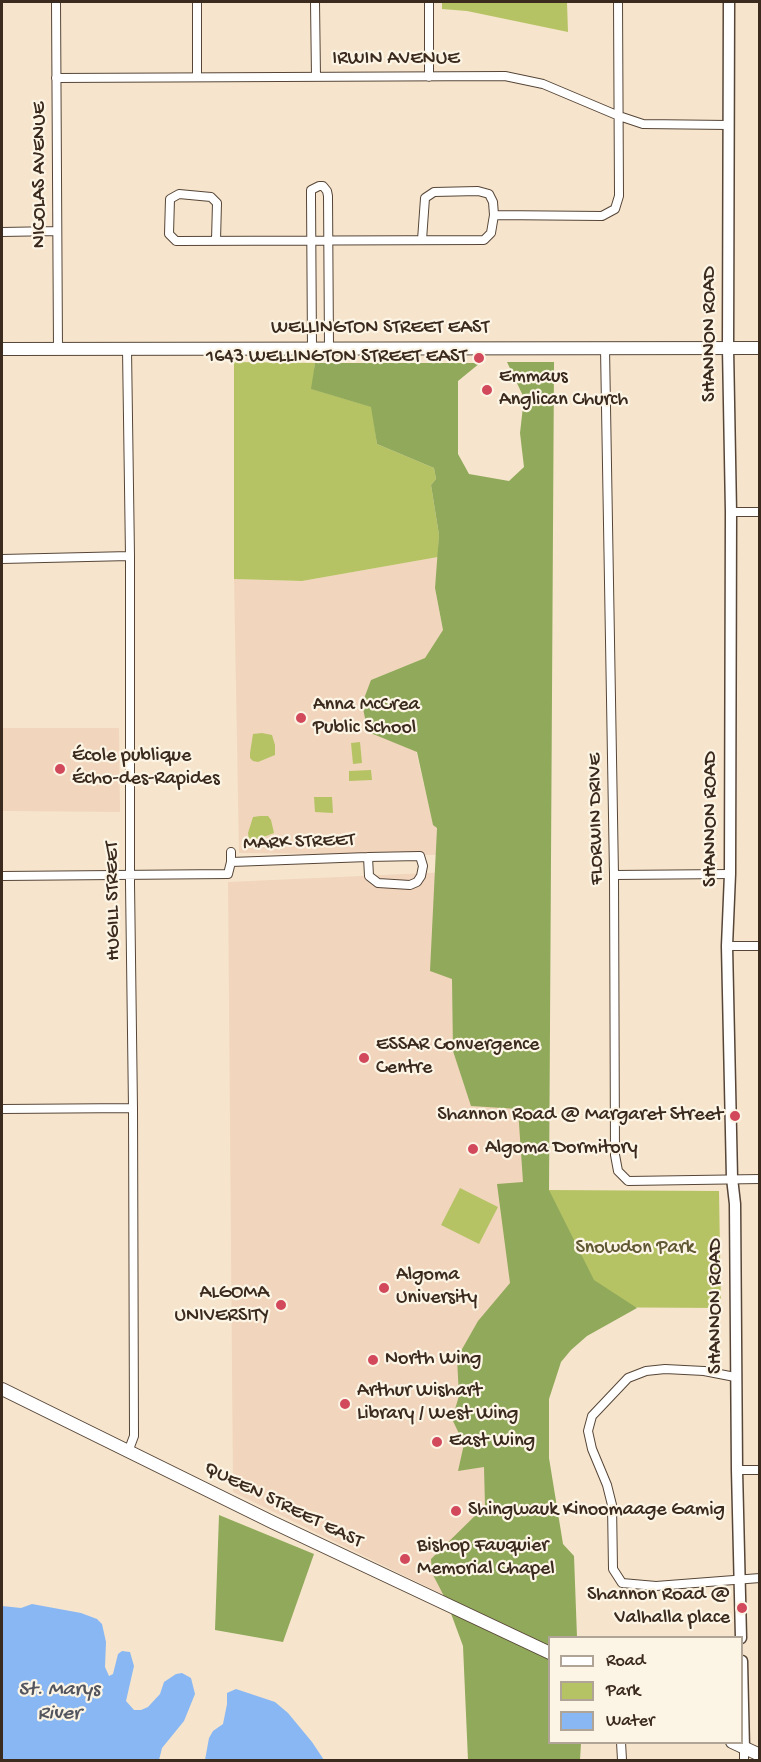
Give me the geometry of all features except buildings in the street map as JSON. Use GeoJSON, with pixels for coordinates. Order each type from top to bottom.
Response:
{"type":"FeatureCollection","features":[{"type":"Feature","properties":{"kind":"main road","name":"WELLINGTON STREET EAST"},"geometry":{"type":"LineString","coordinates":[[2,349],[759,348]]}},
{"type":"Feature","properties":{"kind":"main road","name":"QUEEN STREET EAST"},"geometry":{"type":"LineString","coordinates":[[2,1389],[128,1452],[548,1653]]}},
{"type":"Feature","properties":{"kind":"main road"},"geometry":{"type":"LineString","coordinates":[[733,1744],[744,1755],[759,1755]]}},
{"type":"Feature","properties":{"kind":"street","name":"NICOLAS AVENUE"},"geometry":{"type":"LineString","coordinates":[[56,2],[58,349]]}},
{"type":"Feature","properties":{"kind":"street"},"geometry":{"type":"LineString","coordinates":[[197,2],[197,77]]}},
{"type":"Feature","properties":{"kind":"street"},"geometry":{"type":"LineString","coordinates":[[315,2],[316,77]]}},
{"type":"Feature","properties":{"kind":"street"},"geometry":{"type":"LineString","coordinates":[[429,2],[429,77]]}},
{"type":"Feature","properties":{"kind":"street"},"geometry":{"type":"LineString","coordinates":[[494,215],[602,216],[615,209],[620,196],[618,2]]}},
{"type":"Feature","properties":{"kind":"street","name":"SHANNON ROAD"},"geometry":{"type":"LineString","coordinates":[[729,2],[728,348],[731,512],[728,946],[732,1178],[735,1203],[735,1377],[741,1636]]}},
{"type":"Feature","properties":{"kind":"street","name":"IRWIN AVENUE"},"geometry":{"type":"LineString","coordinates":[[56,78],[505,76],[543,84],[643,124],[728,125]]}},
{"type":"Feature","properties":{"kind":"street"},"geometry":{"type":"LineString","coordinates":[[312,348],[311,190],[318,186],[323,186],[328,196],[329,348]]}},
{"type":"Feature","properties":{"kind":"street"},"geometry":{"type":"LineString","coordinates":[[216,240],[217,203],[211,196],[179,194],[170,199],[169,234],[176,241],[484,240],[491,233],[494,215],[493,202],[489,194],[478,191],[434,192],[425,198],[422,240]]}},
{"type":"Feature","properties":{"kind":"street"},"geometry":{"type":"LineString","coordinates":[[2,231],[57,231]]}},
{"type":"Feature","properties":{"kind":"street","name":"FLORWIN DRIVE"},"geometry":{"type":"LineString","coordinates":[[605,348],[614,875],[615,1155],[618,1171],[628,1180],[759,1179]]}},
{"type":"Feature","properties":{"kind":"street","name":"HUGILL STREET"},"geometry":{"type":"LineString","coordinates":[[127,349],[134,1436],[128,1452]]}},
{"type":"Feature","properties":{"kind":"street"},"geometry":{"type":"LineString","coordinates":[[731,512],[759,512]]}},
{"type":"Feature","properties":{"kind":"street"},"geometry":{"type":"LineString","coordinates":[[2,558],[130,556]]}},
{"type":"Feature","properties":{"kind":"street"},"geometry":{"type":"LineString","coordinates":[[231,852],[231,862]]}},
{"type":"Feature","properties":{"kind":"street","name":"MARK STREET"},"geometry":{"type":"LineString","coordinates":[[2,876],[228,874],[231,862],[368,857],[420,856],[423,866],[421,876],[417,882],[410,885],[378,883],[369,876],[368,857]]}},
{"type":"Feature","properties":{"kind":"street"},"geometry":{"type":"LineString","coordinates":[[614,875],[730,874]]}},
{"type":"Feature","properties":{"kind":"street"},"geometry":{"type":"LineString","coordinates":[[728,946],[759,946]]}},
{"type":"Feature","properties":{"kind":"street"},"geometry":{"type":"LineString","coordinates":[[2,1109],[133,1108]]}},
{"type":"Feature","properties":{"kind":"street"},"geometry":{"type":"LineString","coordinates":[[735,1377],[704,1371],[665,1369],[646,1371],[628,1378],[592,1416],[588,1431],[612,1505],[613,1569],[622,1583],[656,1586],[759,1578]]}},
{"type":"Feature","properties":{"kind":"street"},"geometry":{"type":"LineString","coordinates":[[737,1470],[759,1470]]}},
{"type":"Feature","properties":{"kind":"street"},"geometry":{"type":"LineString","coordinates":[[743,1724],[744,1755]]}},
{"type":"Feature","properties":{"kind":"street"},"geometry":{"type":"LineString","coordinates":[[621,1744],[622,1761]]}},
{"type":"Feature","properties":{"kind":"shaded area","name":"Anna McCrea Public School"},"geometry":{"type":"Polygon","coordinates":[[[438,557],[435,588],[443,630],[425,658],[371,680],[368,732],[416,751],[433,824],[437,828],[436,855],[239,853],[234,579],[302,581],[438,557]]]}},
{"type":"Feature","properties":{"kind":"shaded area","name":"École publique Écho-des-Rapides"},"geometry":{"type":"Polygon","coordinates":[[[2,728],[119,728],[120,812],[2,811],[2,728]]]}},
{"type":"Feature","properties":{"kind":"shaded area","name":"Algoma University"},"geometry":{"type":"Polygon","coordinates":[[[536,868],[530,1637],[233,1492],[228,882],[536,868]]]}},
{"type":"Feature","properties":{"kind":"green space"},"geometry":{"type":"Polygon","coordinates":[[[442,2],[567,2],[568,32],[467,11],[442,9],[442,2]]]}},
{"type":"Feature","properties":{"kind":"green space"},"geometry":{"type":"Polygon","coordinates":[[[234,362],[315,363],[312,389],[372,407],[377,444],[434,468],[436,479],[431,485],[439,535],[438,557],[302,581],[234,579],[234,362]]]}},
{"type":"Feature","properties":{"kind":"green space"},"geometry":{"type":"Polygon","coordinates":[[[507,362],[554,362],[549,1190],[594,1280],[637,1308],[587,1336],[571,1350],[561,1362],[549,1399],[549,1458],[563,1544],[574,1556],[577,1636],[548,1636],[548,1744],[581,1744],[580,1760],[468,1760],[463,1646],[446,1600],[432,1573],[431,1559],[485,1506],[484,1467],[458,1471],[464,1444],[452,1419],[459,1396],[457,1358],[478,1321],[510,1283],[497,1184],[523,1182],[518,1109],[471,1106],[453,1051],[452,979],[430,971],[437,828],[433,825],[417,752],[368,732],[362,704],[371,680],[425,658],[443,630],[435,588],[439,535],[431,485],[436,479],[434,468],[377,444],[371,407],[311,389],[315,363],[480,363],[458,381],[458,454],[469,474],[509,481],[524,467],[520,433],[524,398],[507,362]]]}},
{"type":"Feature","properties":{"kind":"green space"},"geometry":{"type":"Polygon","coordinates":[[[253,734],[272,735],[275,755],[258,762],[253,761],[250,753],[253,734]]]}},
{"type":"Feature","properties":{"kind":"green space"},"geometry":{"type":"Polygon","coordinates":[[[360,742],[362,763],[353,764],[351,743],[360,742]]]}},
{"type":"Feature","properties":{"kind":"green space"},"geometry":{"type":"Polygon","coordinates":[[[371,770],[372,780],[349,781],[349,771],[371,770]]]}},
{"type":"Feature","properties":{"kind":"green space"},"geometry":{"type":"Polygon","coordinates":[[[314,797],[332,797],[333,813],[315,812],[314,797]]]}},
{"type":"Feature","properties":{"kind":"green space"},"geometry":{"type":"Polygon","coordinates":[[[268,816],[274,833],[253,841],[249,840],[248,833],[253,817],[268,816]]]}},
{"type":"Feature","properties":{"kind":"green space"},"geometry":{"type":"Polygon","coordinates":[[[460,1188],[498,1207],[479,1244],[441,1225],[460,1188]]]}},
{"type":"Feature","properties":{"kind":"green space","name":"Snowdon Park"},"geometry":{"type":"Polygon","coordinates":[[[549,1190],[719,1191],[721,1308],[551,1307],[549,1190]]]}},
{"type":"Feature","properties":{"kind":"green space"},"geometry":{"type":"Polygon","coordinates":[[[219,1515],[314,1554],[283,1642],[215,1630],[219,1515]]]}},
{"type":"Feature","properties":{"kind":"water","name":"St. Marys River"},"geometry":{"type":"Polygon","coordinates":[[[32,1604],[81,1613],[97,1619],[102,1624],[106,1642],[105,1667],[109,1676],[113,1674],[118,1654],[122,1651],[130,1652],[134,1666],[126,1701],[134,1710],[148,1707],[160,1694],[164,1682],[176,1674],[182,1673],[191,1678],[195,1694],[184,1721],[162,1748],[159,1760],[2,1760],[2,1606],[21,1608],[32,1604]]]}},
{"type":"Feature","properties":{"kind":"water"},"geometry":{"type":"Polygon","coordinates":[[[236,1689],[275,1702],[288,1713],[324,1760],[205,1760],[209,1738],[213,1731],[223,1724],[227,1693],[236,1689]]]}},
{"type":"Feature","properties":{"kind":"place","name":"1643 WELLINGTON STREET EAST"},"geometry":{"type":"Point","coordinates":[479,358]}},
{"type":"Feature","properties":{"kind":"place","name":"Emmaus Anglican Church"},"geometry":{"type":"Point","coordinates":[487,390]}},
{"type":"Feature","properties":{"kind":"place","name":"Anna McCrea Public School"},"geometry":{"type":"Point","coordinates":[301,718]}},
{"type":"Feature","properties":{"kind":"place","name":"École publique Écho-des-Rapides"},"geometry":{"type":"Point","coordinates":[60,769]}},
{"type":"Feature","properties":{"kind":"place","name":"ESSAR Convergence Centre"},"geometry":{"type":"Point","coordinates":[364,1058]}},
{"type":"Feature","properties":{"kind":"place","name":"Shannon Road @ Margaret Street"},"geometry":{"type":"Point","coordinates":[735,1116]}},
{"type":"Feature","properties":{"kind":"place","name":"Algoma Dormitory"},"geometry":{"type":"Point","coordinates":[473,1149]}},
{"type":"Feature","properties":{"kind":"place","name":"Algoma University"},"geometry":{"type":"Point","coordinates":[384,1288]}},
{"type":"Feature","properties":{"kind":"place","name":"ALGOMA UNIVERSITY"},"geometry":{"type":"Point","coordinates":[281,1305]}},
{"type":"Feature","properties":{"kind":"place","name":"North Wing"},"geometry":{"type":"Point","coordinates":[373,1360]}},
{"type":"Feature","properties":{"kind":"place","name":"Arthur Wishart Library / West Wing"},"geometry":{"type":"Point","coordinates":[345,1404]}},
{"type":"Feature","properties":{"kind":"place","name":"East Wing"},"geometry":{"type":"Point","coordinates":[437,1442]}},
{"type":"Feature","properties":{"kind":"place","name":"Shingwauk Kinoomaage Gamig"},"geometry":{"type":"Point","coordinates":[456,1511]}},
{"type":"Feature","properties":{"kind":"place","name":"Bishop Fauquier Memorial Chapel"},"geometry":{"type":"Point","coordinates":[405,1559]}},
{"type":"Feature","properties":{"kind":"place","name":"Shannon Road @ Valhalla place"},"geometry":{"type":"Point","coordinates":[742,1608]}}]}
